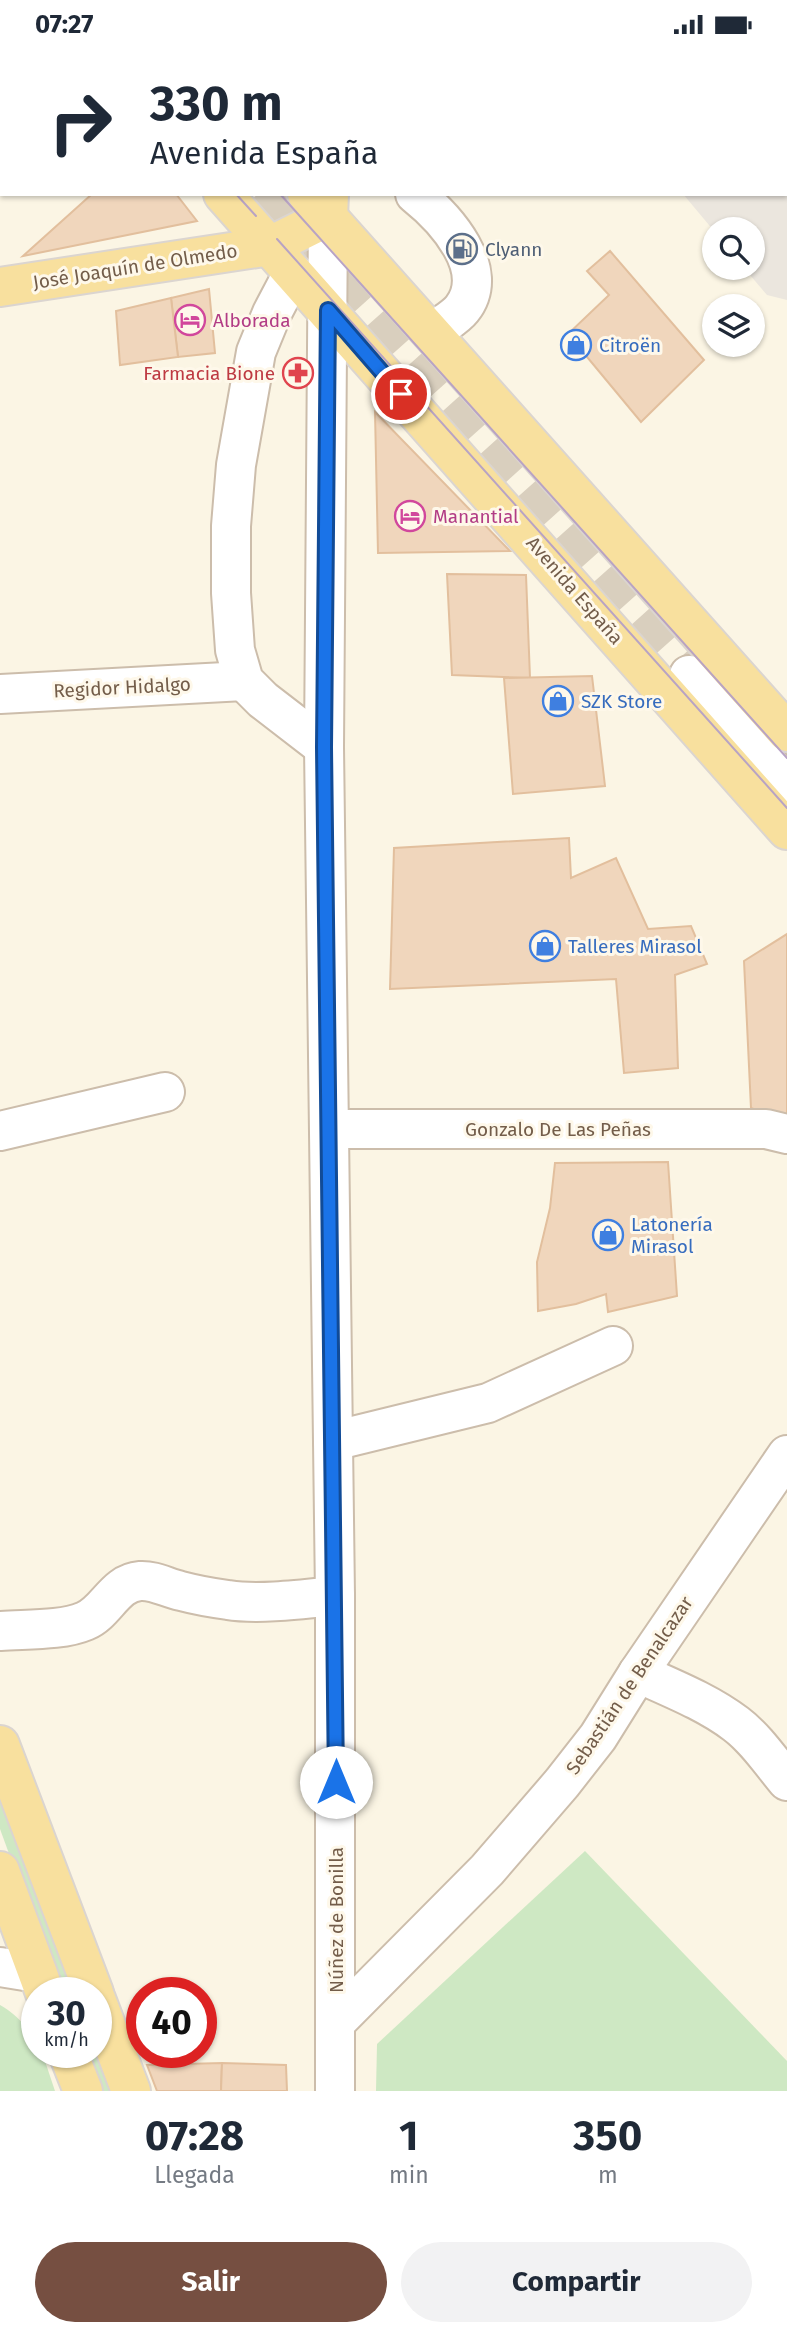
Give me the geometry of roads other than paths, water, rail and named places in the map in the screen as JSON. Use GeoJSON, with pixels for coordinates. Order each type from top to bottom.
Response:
{"type":"FeatureCollection","features":[{"type":"Feature","properties":{"kind":"main road","name":"Avenida España"},"geometry":{"type":"LineString","coordinates":[[225,196],[787,830]]}},
{"type":"Feature","properties":{"kind":"main road"},"geometry":{"type":"LineString","coordinates":[[282,259],[290,196]]}},
{"type":"Feature","properties":{"kind":"main road"},"geometry":{"type":"LineString","coordinates":[[321,202],[432,333],[787,731]]}},
{"type":"Feature","properties":{"kind":"main road","name":"José Joaquín de Olmedo"},"geometry":{"type":"LineString","coordinates":[[0,287],[282,259],[321,202]]}},
{"type":"Feature","properties":{"kind":"main road"},"geometry":{"type":"LineString","coordinates":[[0,1745],[88,1977]]}},
{"type":"Feature","properties":{"kind":"main road"},"geometry":{"type":"LineString","coordinates":[[0,1871],[39,1977]]}},
{"type":"Feature","properties":{"kind":"main road"},"geometry":{"type":"LineString","coordinates":[[112,2042],[131,2091]]}},
{"type":"Feature","properties":{"kind":"main road"},"geometry":{"type":"LineString","coordinates":[[74,2068],[83,2091]]}},
{"type":"Feature","properties":{"kind":"street"},"geometry":{"type":"LineString","coordinates":[[418,196],[433,208],[466,250],[473,286],[462,309],[432,333]]}},
{"type":"Feature","properties":{"kind":"street","name":"Núñez de Bonilla"},"geometry":{"type":"LineString","coordinates":[[321,202],[328,310],[324,747],[335,1596],[335,2091]]}},
{"type":"Feature","properties":{"kind":"street"},"geometry":{"type":"LineString","coordinates":[[282,259],[271,313],[256,352],[236,465],[231,526],[231,593],[235,650],[244,681],[263,700],[324,747]]}},
{"type":"Feature","properties":{"kind":"street"},"geometry":{"type":"LineString","coordinates":[[689,674],[787,785]]}},
{"type":"Feature","properties":{"kind":"street","name":"Regidor Hidalgo"},"geometry":{"type":"LineString","coordinates":[[0,694],[244,681]]}},
{"type":"Feature","properties":{"kind":"street"},"geometry":{"type":"LineString","coordinates":[[0,1131],[165,1092]]}},
{"type":"Feature","properties":{"kind":"street","name":"Gonzalo De Las Peñas"},"geometry":{"type":"LineString","coordinates":[[329,1129],[766,1129],[787,1134]]}},
{"type":"Feature","properties":{"kind":"street"},"geometry":{"type":"LineString","coordinates":[[333,1441],[488,1403],[613,1346]]}},
{"type":"Feature","properties":{"kind":"street","name":"Sebastián de Benalcazar"},"geometry":{"type":"LineString","coordinates":[[336,2022],[487,1870],[525,1828],[598,1737],[638,1672],[787,1455]]}},
{"type":"Feature","properties":{"kind":"street"},"geometry":{"type":"LineString","coordinates":[[0,1631],[83,1622],[96,1615],[124,1586],[139,1581],[155,1582],[180,1591],[232,1601],[335,1596]]}},
{"type":"Feature","properties":{"kind":"street"},"geometry":{"type":"LineString","coordinates":[[638,1672],[690,1696],[735,1724],[758,1745],[787,1781]]}},
{"type":"Feature","properties":{"kind":"street"},"geometry":{"type":"LineString","coordinates":[[0,1967],[26,1977]]}},
{"type":"Feature","properties":{"kind":"tunnel"},"geometry":{"type":"LineString","coordinates":[[260,196],[689,675]]}},
{"type":"Feature","properties":{"kind":"tram line"},"geometry":{"type":"LineString","coordinates":[[238,196],[256,216]]}},
{"type":"Feature","properties":{"kind":"tram line"},"geometry":{"type":"LineString","coordinates":[[282,196],[787,758]]}},
{"type":"Feature","properties":{"kind":"tram line"},"geometry":{"type":"LineString","coordinates":[[277,239],[787,808]]}},
{"type":"Feature","properties":{"kind":"place","name":"Clyann"},"geometry":{"type":"Point","coordinates":[462,249]}},
{"type":"Feature","properties":{"kind":"place","name":"Alborada"},"geometry":{"type":"Point","coordinates":[190,320]}},
{"type":"Feature","properties":{"kind":"place","name":"Citroën"},"geometry":{"type":"Point","coordinates":[576,345]}},
{"type":"Feature","properties":{"kind":"place","name":"Farmacia Bione"},"geometry":{"type":"Point","coordinates":[298,373]}},
{"type":"Feature","properties":{"kind":"place","name":"Manantial"},"geometry":{"type":"Point","coordinates":[410,516]}},
{"type":"Feature","properties":{"kind":"place","name":"SZK Store"},"geometry":{"type":"Point","coordinates":[558,701]}},
{"type":"Feature","properties":{"kind":"place","name":"Talleres Mirasol"},"geometry":{"type":"Point","coordinates":[545,946]}},
{"type":"Feature","properties":{"kind":"place","name":"Latonería Mirasol"},"geometry":{"type":"Point","coordinates":[608,1235]}}]}
